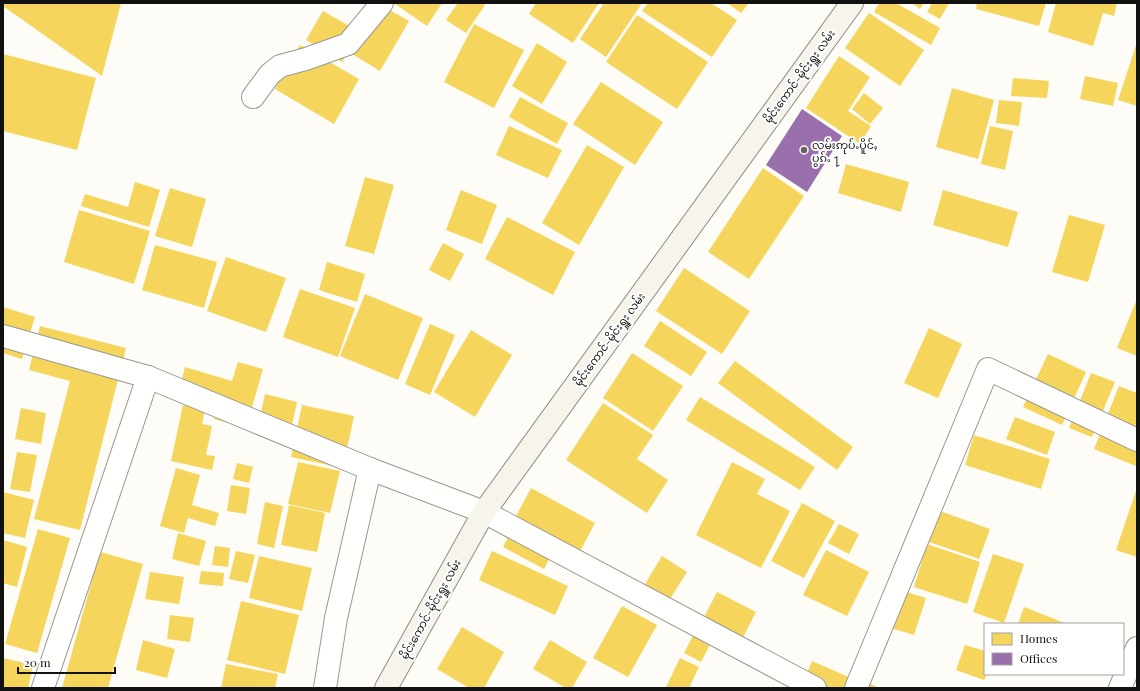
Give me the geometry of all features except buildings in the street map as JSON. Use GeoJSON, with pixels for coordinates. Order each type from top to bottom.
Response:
{"type":"FeatureCollection","features":[{"type":"Feature","properties":{"kind":"main road","name":"မိုင်းကောင်-မိုင်းရှူး လမ်း"},"geometry":{"type":"LineString","coordinates":[[386,688],[484,512],[852,3]]}},
{"type":"Feature","properties":{"kind":"street"},"geometry":{"type":"LineString","coordinates":[[253,97],[270,74],[280,66],[306,59],[348,44],[382,3]]}},
{"type":"Feature","properties":{"kind":"street"},"geometry":{"type":"LineString","coordinates":[[3,336],[148,377],[370,469],[484,512],[815,688]]}},
{"type":"Feature","properties":{"kind":"street"},"geometry":{"type":"LineString","coordinates":[[856,688],[988,369],[1137,440]]}},
{"type":"Feature","properties":{"kind":"street"},"geometry":{"type":"LineString","coordinates":[[43,688],[148,377]]}},
{"type":"Feature","properties":{"kind":"street"},"geometry":{"type":"LineString","coordinates":[[325,688],[336,618],[370,469]]}},
{"type":"Feature","properties":{"kind":"street"},"geometry":{"type":"LineString","coordinates":[[1120,688],[1137,648]]}},
{"type":"Feature","properties":{"kind":"place","name":"လုမ်းဢုပ်ႉပိူင်ႇ ပွၵ်ႉ ႑"},"geometry":{"type":"Point","coordinates":[804,150]}}]}
